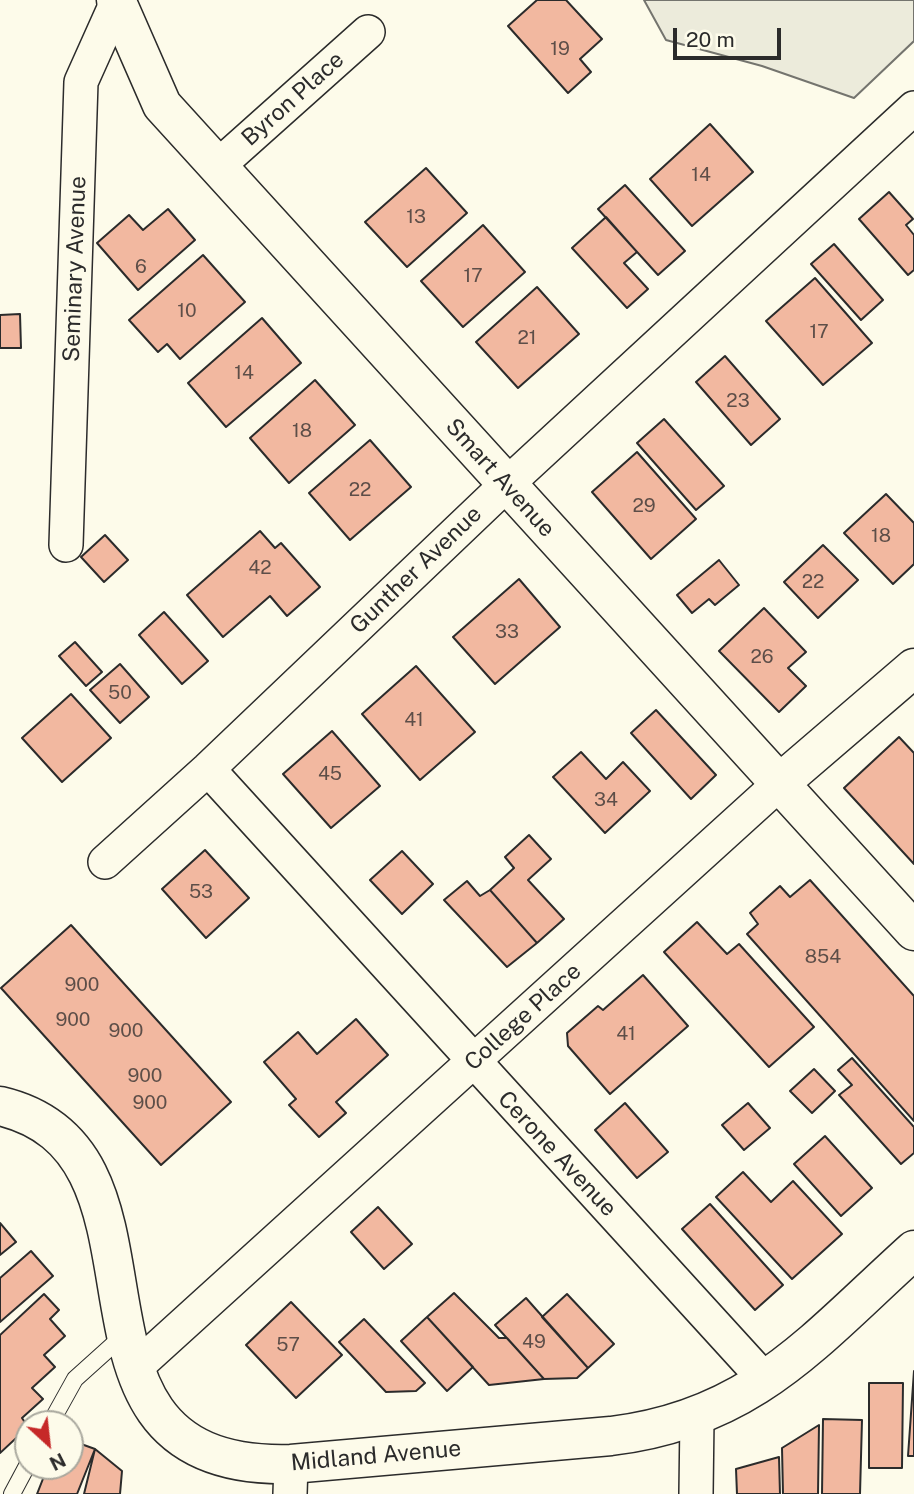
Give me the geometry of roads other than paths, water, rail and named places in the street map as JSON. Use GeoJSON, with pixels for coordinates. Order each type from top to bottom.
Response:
{"type":"FeatureCollection","features":[{"type":"Feature","properties":{"kind":"street","name":"Smart Avenue"},"geometry":{"type":"LineString","coordinates":[[116,2],[162,105],[914,931]]}},
{"type":"Feature","properties":{"kind":"street","name":"Seminary Avenue"},"geometry":{"type":"LineString","coordinates":[[66,545],[81,82],[116,2]]}},
{"type":"Feature","properties":{"kind":"street","name":"Byron Place"},"geometry":{"type":"LineString","coordinates":[[218,166],[368,32]]}},
{"type":"Feature","properties":{"kind":"street","name":"Gunther Avenue"},"geometry":{"type":"LineString","coordinates":[[105,862],[208,769],[506,485],[914,108]]}},
{"type":"Feature","properties":{"kind":"street","name":"College Place"},"geometry":{"type":"LineString","coordinates":[[130,1352],[472,1062],[780,783],[914,668]]}},
{"type":"Feature","properties":{"kind":"street","name":"Cerone Avenue"},"geometry":{"type":"LineString","coordinates":[[208,769],[472,1062],[766,1381]]}},
{"type":"Feature","properties":{"kind":"street","name":"Midland Avenue"},"geometry":{"type":"LineString","coordinates":[[0,1106],[26,1115],[62,1140],[86,1172],[108,1231],[130,1352],[143,1394],[157,1414],[191,1444],[228,1460],[290,1479],[642,1432],[697,1418],[766,1381],[914,1250]]}},
{"type":"Feature","properties":{"kind":"street"},"geometry":{"type":"LineString","coordinates":[[695,1494],[697,1418]]}},
{"type":"Feature","properties":{"kind":"lane"},"geometry":{"type":"LineString","coordinates":[[58,1410],[75,1379],[130,1352]]}}]}
